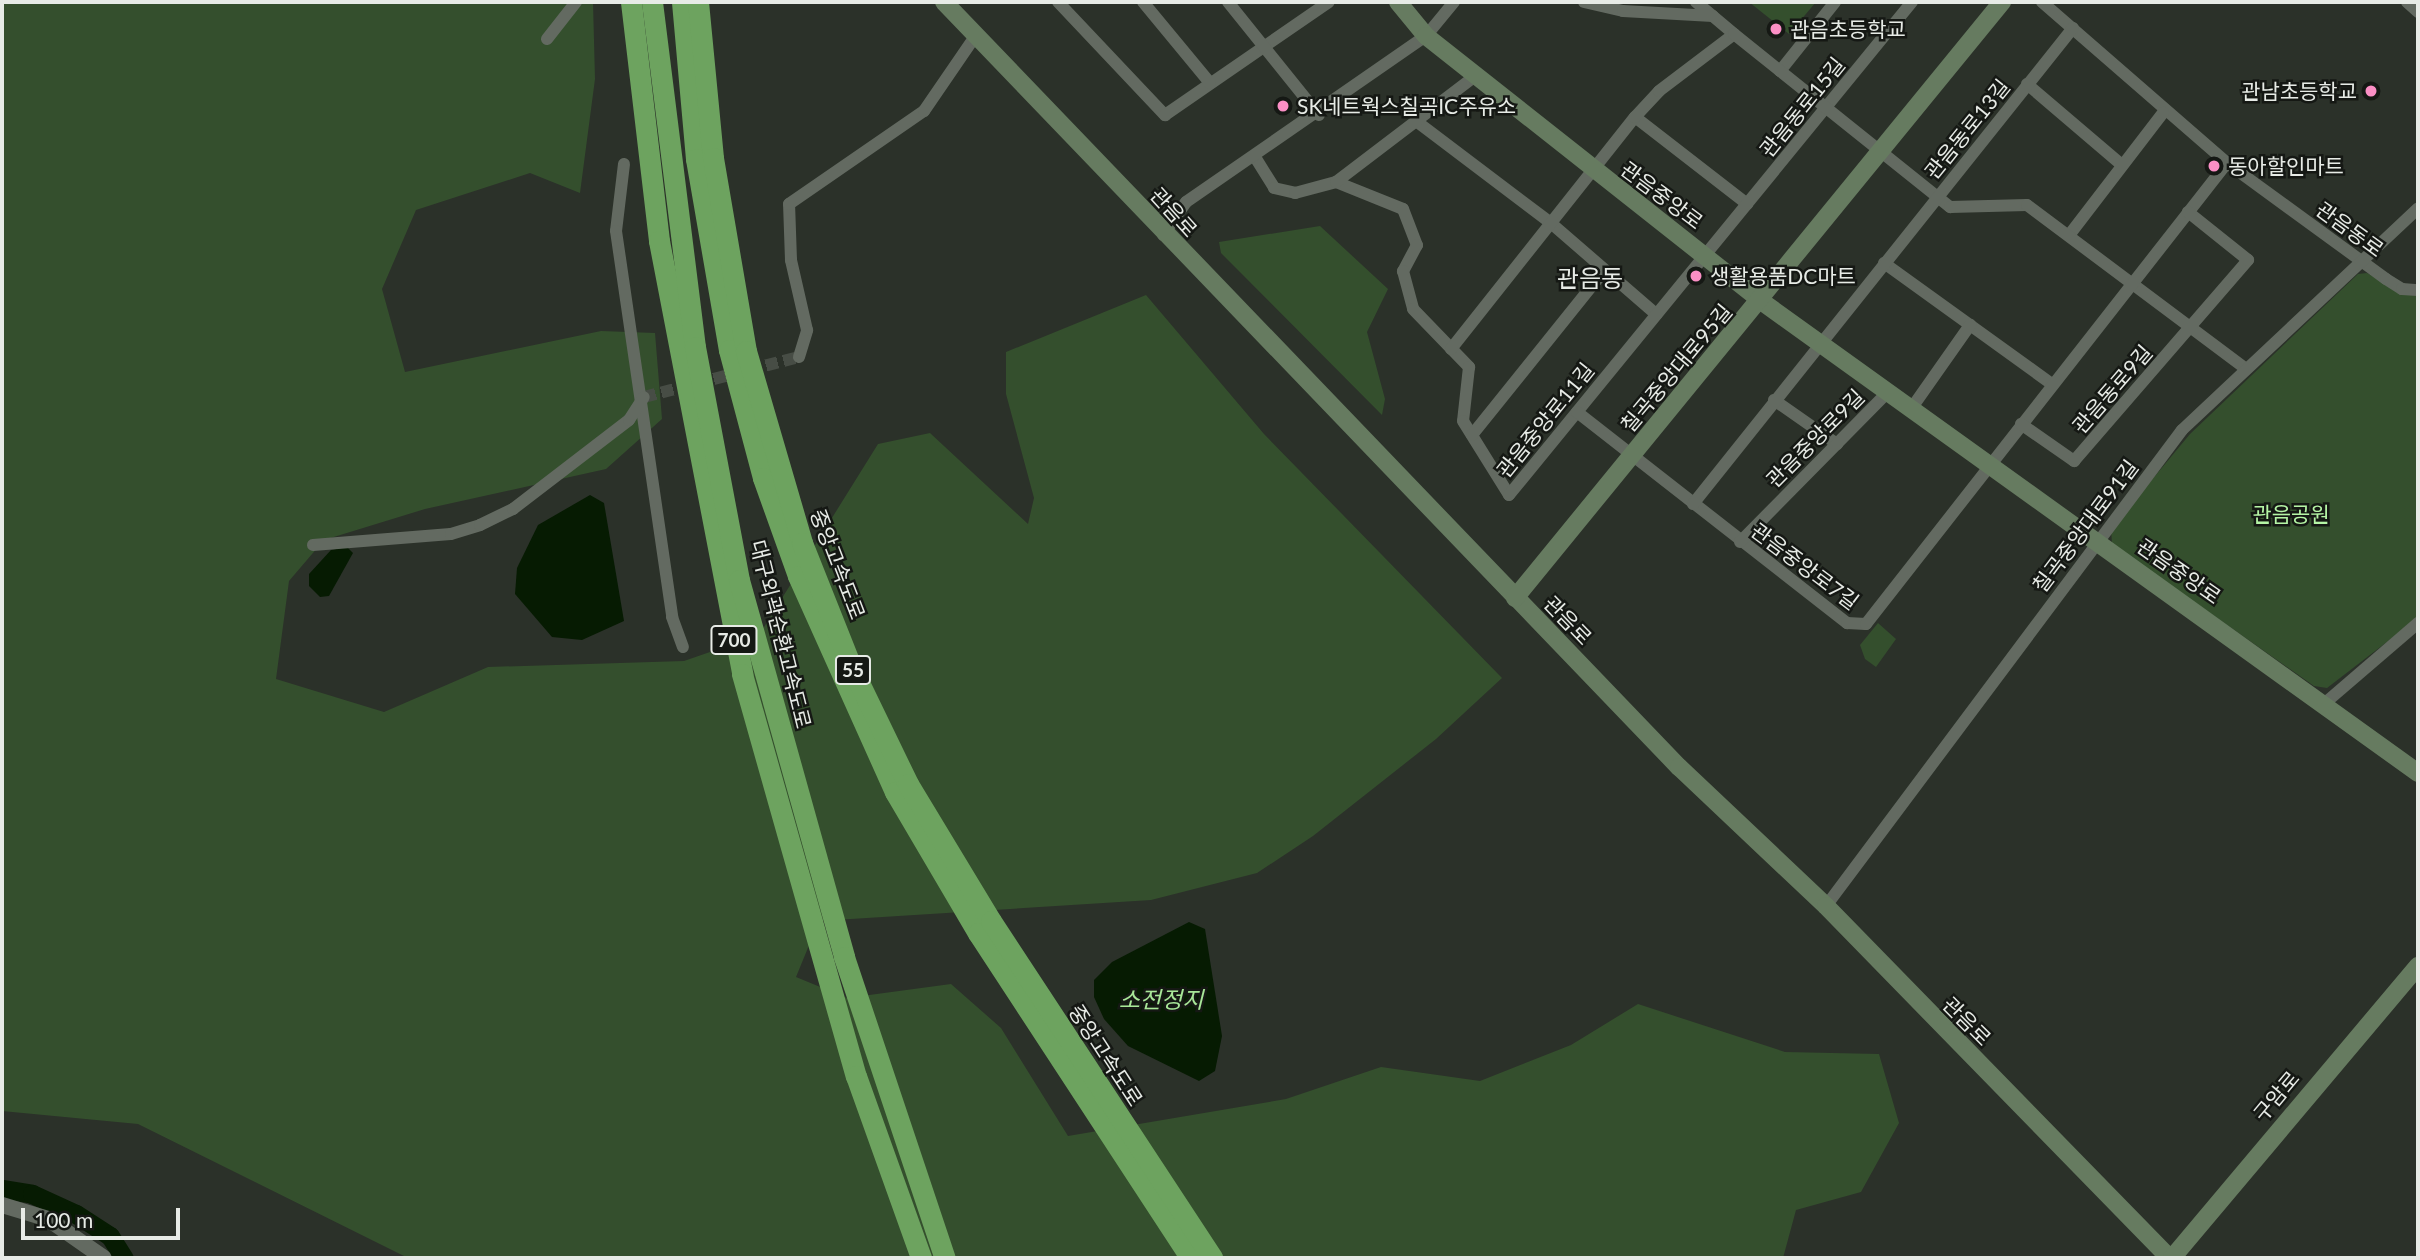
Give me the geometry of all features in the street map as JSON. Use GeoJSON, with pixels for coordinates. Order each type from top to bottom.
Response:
{"type":"FeatureCollection","features":[{"type":"Feature","properties":{"kind":"highway","name":"대구외곽순환고속도로"},"geometry":{"type":"LineString","coordinates":[[631,2],[659,241],[719,570],[798,883],[893,1186],[921,1258]]}},
{"type":"Feature","properties":{"kind":"highway","name":"대구외곽순환고속도로"},"geometry":{"type":"LineString","coordinates":[[652,2],[695,347],[739,580],[844,957],[929,1213],[948,1258]]}},
{"type":"Feature","properties":{"kind":"highway","name":"중앙고속도로"},"geometry":{"type":"LineString","coordinates":[[682,2],[696,159],[729,350],[763,478],[798,576],[895,792],[978,933],[1191,1258]]}},
{"type":"Feature","properties":{"kind":"highway","name":"중앙고속도로"},"geometry":{"type":"LineString","coordinates":[[698,2],[713,158],[746,351],[802,543],[851,666],[908,783],[984,909],[1212,1258]]}},
{"type":"Feature","properties":{"kind":"highway"},"geometry":{"type":"LineString","coordinates":[[1136,1176],[1177,1258]]}},
{"type":"Feature","properties":{"kind":"highway"},"geometry":{"type":"LineString","coordinates":[[893,1186],[913,1258]]}},
{"type":"Feature","properties":{"kind":"main road","name":"관음로"},"geometry":{"type":"LineString","coordinates":[[944,2],[1163,235],[1679,767],[1826,906],[2171,1258]]}},
{"type":"Feature","properties":{"kind":"main road","name":"관음중앙로"},"geometry":{"type":"LineString","coordinates":[[1398,2],[1426,36],[1595,173],[1703,254],[1760,301],[2418,773]]}},
{"type":"Feature","properties":{"kind":"main road","name":"칠곡중앙대로95길"},"geometry":{"type":"LineString","coordinates":[[1515,598],[2002,2]]}},
{"type":"Feature","properties":{"kind":"main road","name":"구암로"},"geometry":{"type":"LineString","coordinates":[[2171,1258],[2418,966]]}},
{"type":"Feature","properties":{"kind":"street"},"geometry":{"type":"LineString","coordinates":[[547,39],[576,2]]}},
{"type":"Feature","properties":{"kind":"street"},"geometry":{"type":"LineString","coordinates":[[1058,2],[1165,115],[1266,45],[1314,5],[1329,2]]}},
{"type":"Feature","properties":{"kind":"street"},"geometry":{"type":"LineString","coordinates":[[1143,2],[1210,83]]}},
{"type":"Feature","properties":{"kind":"street"},"geometry":{"type":"LineString","coordinates":[[1228,2],[1266,45],[1319,115]]}},
{"type":"Feature","properties":{"kind":"street"},"geometry":{"type":"LineString","coordinates":[[1163,235],[1186,202],[1319,115],[1426,36],[1454,2]]}},
{"type":"Feature","properties":{"kind":"street"},"geometry":{"type":"LineString","coordinates":[[1584,2],[1623,11],[1713,16]]}},
{"type":"Feature","properties":{"kind":"street"},"geometry":{"type":"LineString","coordinates":[[1696,2],[1937,197]]}},
{"type":"Feature","properties":{"kind":"street"},"geometry":{"type":"LineString","coordinates":[[1780,71],[1835,2]]}},
{"type":"Feature","properties":{"kind":"street","name":"관음동로15길"},"geometry":{"type":"LineString","coordinates":[[1703,254],[1826,109],[1912,2]]}},
{"type":"Feature","properties":{"kind":"street","name":"관음동로"},"geometry":{"type":"LineString","coordinates":[[2042,2],[2073,27],[2163,113],[2227,163],[2402,289],[2418,290]]}},
{"type":"Feature","properties":{"kind":"street"},"geometry":{"type":"LineString","coordinates":[[2407,2],[2418,12]]}},
{"type":"Feature","properties":{"kind":"street","name":"관음동로13길"},"geometry":{"type":"LineString","coordinates":[[1774,400],[2073,27]]}},
{"type":"Feature","properties":{"kind":"street"},"geometry":{"type":"LineString","coordinates":[[1451,349],[1595,173],[1635,117],[1659,91],[1734,34]]}},
{"type":"Feature","properties":{"kind":"street"},"geometry":{"type":"LineString","coordinates":[[799,357],[807,330],[791,260],[789,204],[924,111],[976,35]]}},
{"type":"Feature","properties":{"kind":"street"},"geometry":{"type":"LineString","coordinates":[[1255,157],[1274,188],[1295,192],[1336,182],[1475,76]]}},
{"type":"Feature","properties":{"kind":"street","name":"관음동로13길"},"geometry":{"type":"LineString","coordinates":[[2027,84],[2122,165]]}},
{"type":"Feature","properties":{"kind":"street"},"geometry":{"type":"LineString","coordinates":[[2163,113],[2070,234],[2245,368]]}},
{"type":"Feature","properties":{"kind":"street"},"geometry":{"type":"LineString","coordinates":[[1635,117],[1747,204]]}},
{"type":"Feature","properties":{"kind":"street"},"geometry":{"type":"LineString","coordinates":[[1416,121],[1552,224],[1656,314]]}},
{"type":"Feature","properties":{"kind":"street"},"geometry":{"type":"LineString","coordinates":[[1989,465],[2227,163]]}},
{"type":"Feature","properties":{"kind":"street"},"geometry":{"type":"LineString","coordinates":[[624,164],[616,231],[644,397],[670,605],[683,647]]}},
{"type":"Feature","properties":{"kind":"street","name":"관음중앙로11길"},"geometry":{"type":"LineString","coordinates":[[1336,182],[1403,209],[1417,245],[1404,271],[1404,282],[1413,309],[1469,367],[1462,402],[1463,421],[1509,495],[1703,254]]}},
{"type":"Feature","properties":{"kind":"street","name":"관음동로13길"},"geometry":{"type":"LineString","coordinates":[[1937,197],[1950,207],[2027,205],[2070,234]]}},
{"type":"Feature","properties":{"kind":"street","name":"칠곡중앙대로91길"},"geometry":{"type":"LineString","coordinates":[[1826,906],[2096,541],[2182,430],[2418,208]]}},
{"type":"Feature","properties":{"kind":"street","name":"관음동로9길"},"geometry":{"type":"LineString","coordinates":[[2021,424],[2074,461],[2248,260],[2189,212]]}},
{"type":"Feature","properties":{"kind":"street"},"geometry":{"type":"LineString","coordinates":[[1884,263],[2052,384]]}},
{"type":"Feature","properties":{"kind":"street"},"geometry":{"type":"LineString","coordinates":[[1472,435],[1604,271]]}},
{"type":"Feature","properties":{"kind":"street"},"geometry":{"type":"LineString","coordinates":[[1911,408],[1970,325]]}},
{"type":"Feature","properties":{"kind":"street","name":"관음중앙로9길"},"geometry":{"type":"LineString","coordinates":[[1740,542],[1888,392]]}},
{"type":"Feature","properties":{"kind":"street"},"geometry":{"type":"LineString","coordinates":[[313,545],[451,534],[480,525],[513,509],[629,420],[644,397]]}},
{"type":"Feature","properties":{"kind":"street"},"geometry":{"type":"LineString","coordinates":[[1693,504],[1774,400],[1837,444]]}},
{"type":"Feature","properties":{"kind":"street","name":"관음중앙로7길"},"geometry":{"type":"LineString","coordinates":[[1577,412],[1847,623],[1866,624],[1989,465]]}},
{"type":"Feature","properties":{"kind":"street"},"geometry":{"type":"LineString","coordinates":[[2325,704],[2418,623]]}},
{"type":"Feature","properties":{"kind":"street"},"geometry":{"type":"LineString","coordinates":[[2,1205],[48,1219],[100,1255]]}},
{"type":"Feature","properties":{"kind":"street"},"geometry":{"type":"LineString","coordinates":[[81,1258],[100,1255]]}},
{"type":"Feature","properties":{"kind":"green space"},"geometry":{"type":"Polygon","coordinates":[[[2,2],[593,2],[595,79],[580,193],[530,173],[416,210],[382,289],[405,372],[601,331],[655,333],[662,419],[606,469],[425,509],[324,540],[289,581],[276,679],[384,712],[488,667],[684,661],[759,635],[878,444],[930,433],[1028,524],[1034,498],[1006,394],[1006,352],[1146,295],[1264,434],[1502,678],[1436,739],[1313,836],[1257,873],[1151,900],[819,921],[796,977],[847,998],[951,984],[1001,1028],[1068,1136],[1286,1099],[1381,1067],[1480,1081],[1571,1045],[1638,1004],[1785,1052],[1879,1054],[1899,1123],[1861,1192],[1796,1210],[1783,1258],[408,1258],[138,1124],[2,1111],[2,2]]]}},
{"type":"Feature","properties":{"kind":"green space"},"geometry":{"type":"Polygon","coordinates":[[[1749,2],[1816,2],[1789,34],[1749,2]]]}},
{"type":"Feature","properties":{"kind":"green space"},"geometry":{"type":"Polygon","coordinates":[[[1320,226],[1388,289],[1367,332],[1385,399],[1382,415],[1221,253],[1219,242],[1320,226]]]}},
{"type":"Feature","properties":{"kind":"green space","name":"관음공원"},"geometry":{"type":"Polygon","coordinates":[[[2367,273],[2402,293],[2418,294],[2418,618],[2327,688],[2314,686],[2112,544],[2111,529],[2190,434],[2358,274],[2367,273]]]}},
{"type":"Feature","properties":{"kind":"green space"},"geometry":{"type":"Polygon","coordinates":[[[1878,623],[1896,639],[1876,667],[1865,659],[1860,645],[1878,623]]]}},
{"type":"Feature","properties":{"kind":"water"},"geometry":{"type":"Polygon","coordinates":[[[590,495],[604,503],[624,621],[582,640],[552,637],[515,594],[517,568],[538,525],[590,495]]]}},
{"type":"Feature","properties":{"kind":"water"},"geometry":{"type":"Polygon","coordinates":[[[347,547],[353,553],[329,596],[320,597],[309,586],[309,574],[331,550],[347,547]]]}},
{"type":"Feature","properties":{"kind":"water","name":"소전정지"},"geometry":{"type":"Polygon","coordinates":[[[1189,922],[1205,929],[1222,1036],[1215,1071],[1199,1081],[1128,1046],[1104,1019],[1094,997],[1094,980],[1112,962],[1189,922]]]}},
{"type":"Feature","properties":{"kind":"waterway"},"geometry":{"type":"LineString","coordinates":[[2,1189],[32,1194],[76,1214],[110,1236],[124,1258]]}},
{"type":"Feature","properties":{"kind":"tunnel"},"geometry":{"type":"LineString","coordinates":[[644,397],[799,357]]}},
{"type":"Feature","properties":{"kind":"place","name":"관음초등학교"},"geometry":{"type":"Point","coordinates":[1776,29]}},
{"type":"Feature","properties":{"kind":"place","name":"관남초등학교"},"geometry":{"type":"Point","coordinates":[2371,91]}},
{"type":"Feature","properties":{"kind":"place","name":"SK네트웍스칠곡IC주유소"},"geometry":{"type":"Point","coordinates":[1283,106]}},
{"type":"Feature","properties":{"kind":"place","name":"동아할인마트"},"geometry":{"type":"Point","coordinates":[2214,166]}},
{"type":"Feature","properties":{"kind":"place","name":"생활용품DC마트"},"geometry":{"type":"Point","coordinates":[1696,276]}},
{"type":"Feature","properties":{"kind":"district","name":"관음동"},"geometry":{"type":"Point","coordinates":[1590,278]}}]}
